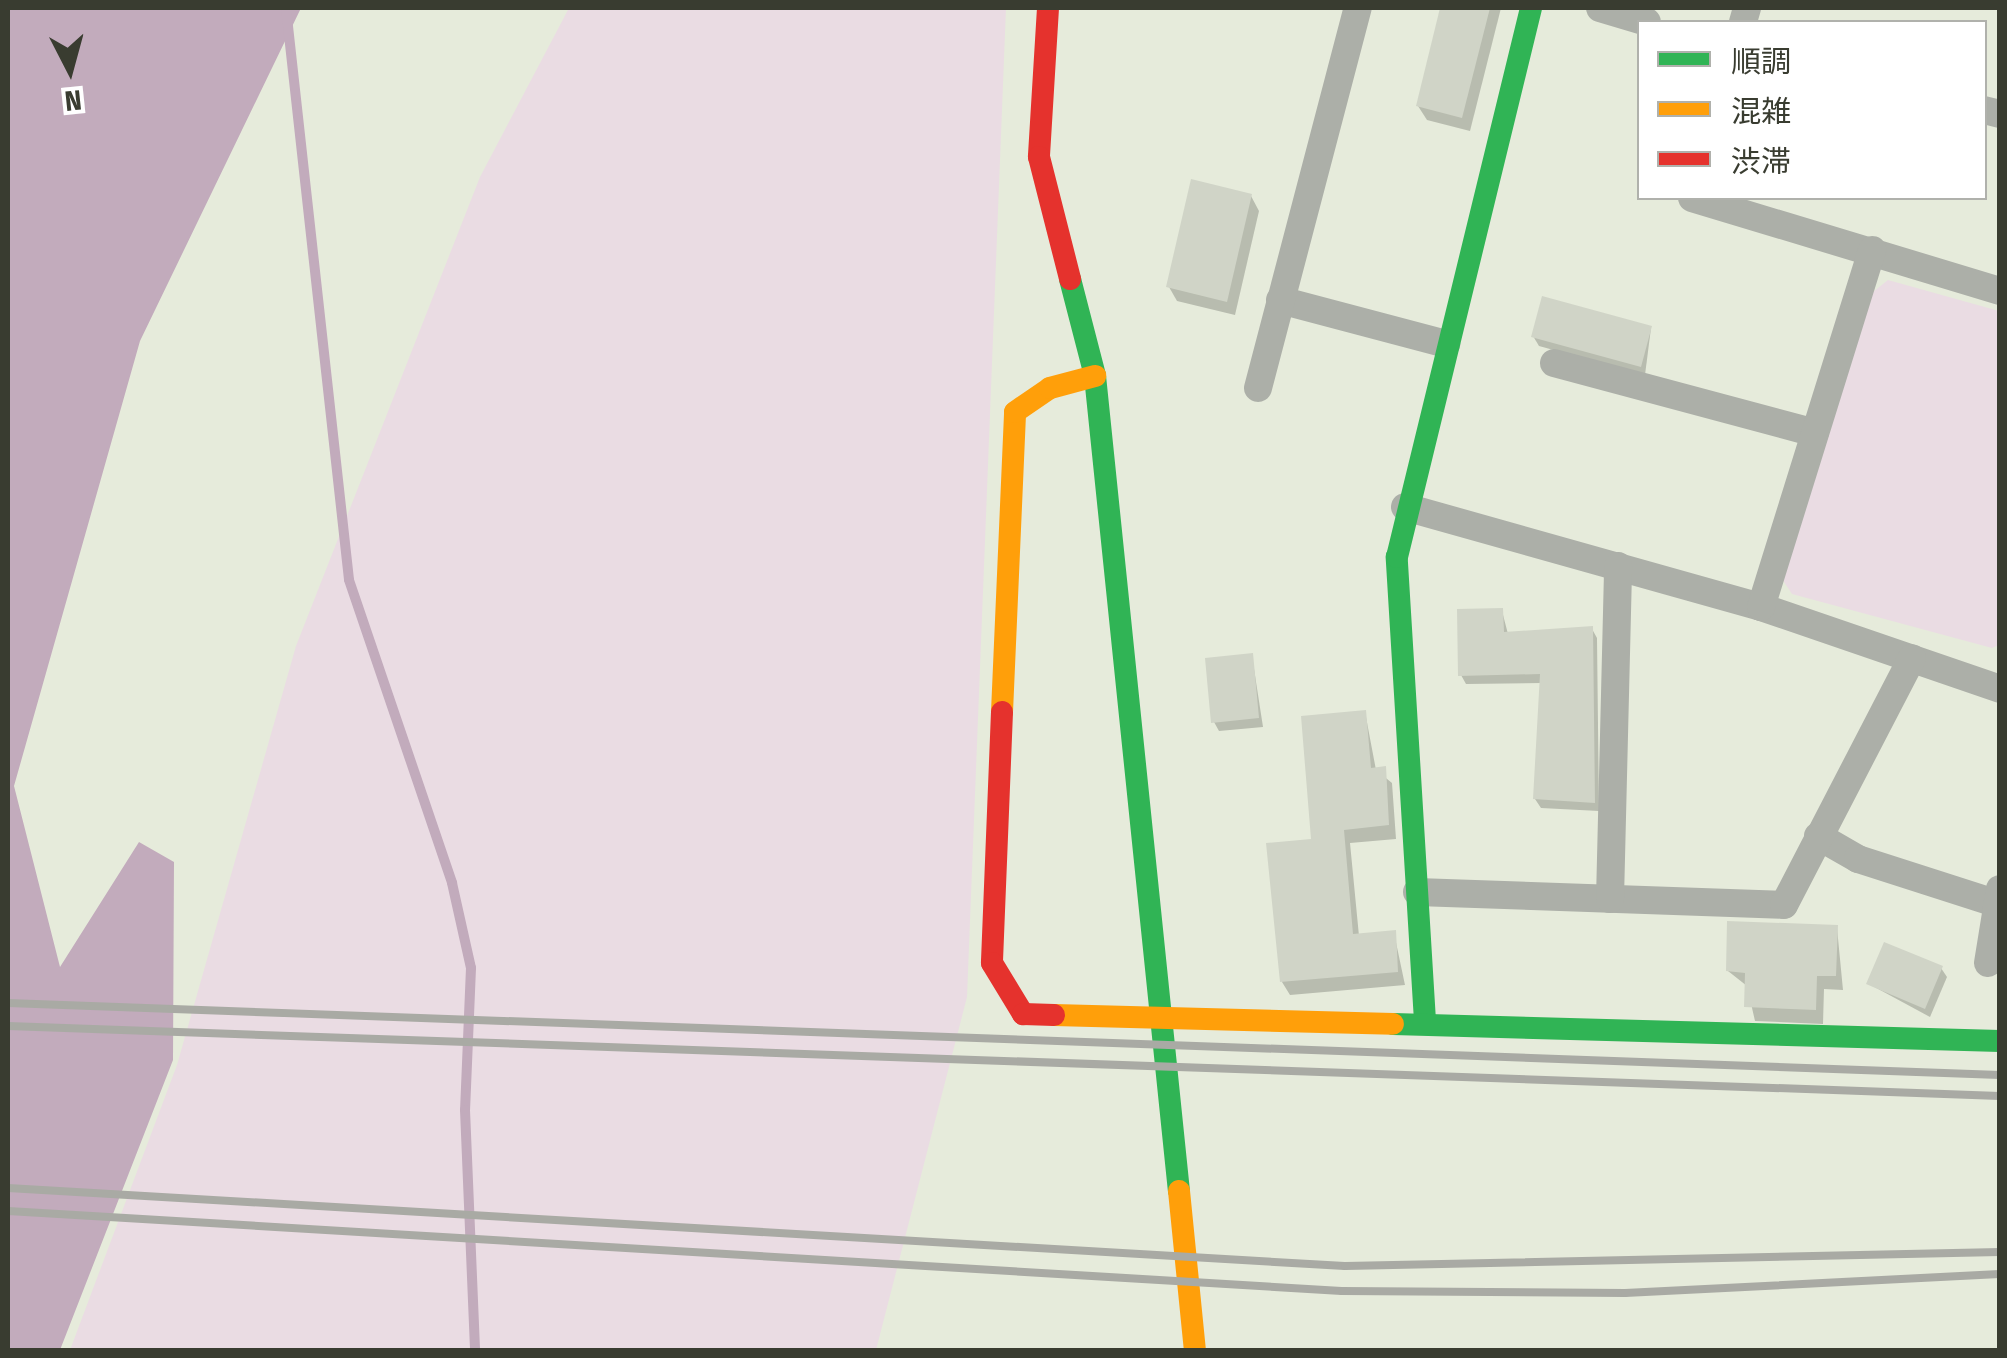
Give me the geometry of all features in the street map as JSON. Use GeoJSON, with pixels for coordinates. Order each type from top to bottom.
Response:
{"type":"FeatureCollection","features":[{"type":"Feature","properties":{"kind":"street"},"geometry":{"type":"LineString","coordinates":[[1048,8],[1039,158],[1095,376],[1195,1350]]}},
{"type":"Feature","properties":{"kind":"street"},"geometry":{"type":"LineString","coordinates":[[1258,388],[1358,8]]}},
{"type":"Feature","properties":{"kind":"street"},"geometry":{"type":"LineString","coordinates":[[1426,1020],[1397,557],[1405,507],[1531,8]]}},
{"type":"Feature","properties":{"kind":"street"},"geometry":{"type":"LineString","coordinates":[[1600,8],[1640,20]]}},
{"type":"Feature","properties":{"kind":"street"},"geometry":{"type":"LineString","coordinates":[[1699,200],[2000,290]]}},
{"type":"Feature","properties":{"kind":"street"},"geometry":{"type":"LineString","coordinates":[[1761,607],[1872,250]]}},
{"type":"Feature","properties":{"kind":"street"},"geometry":{"type":"LineString","coordinates":[[1280,300],[1446,344]]}},
{"type":"Feature","properties":{"kind":"street"},"geometry":{"type":"LineString","coordinates":[[1554,363],[1815,433]]}},
{"type":"Feature","properties":{"kind":"street"},"geometry":{"type":"LineString","coordinates":[[1095,376],[1050,388],[1014,412],[992,963],[1023,1014],[1426,1020],[2000,1040]]}},
{"type":"Feature","properties":{"kind":"street"},"geometry":{"type":"LineString","coordinates":[[1405,507],[1761,607],[2000,689]]}},
{"type":"Feature","properties":{"kind":"street"},"geometry":{"type":"LineString","coordinates":[[1610,899],[1618,566]]}},
{"type":"Feature","properties":{"kind":"street"},"geometry":{"type":"LineString","coordinates":[[1418,892],[1784,905],[1912,658]]}},
{"type":"Feature","properties":{"kind":"street"},"geometry":{"type":"LineString","coordinates":[[1818,836],[1858,859],[1997,896],[1988,962]]}},
{"type":"Feature","properties":{"kind":"shaded area"},"geometry":{"type":"Polygon","coordinates":[[[8,8],[301,8],[140,341],[14,786],[60,967],[139,842],[174,862],[173,1060],[60,1350],[8,1350],[8,8]]]}},
{"type":"Feature","properties":{"kind":"shaded area"},"geometry":{"type":"Polygon","coordinates":[[[569,8],[1006,8],[967,997],[876,1350],[70,1350],[177,1065],[296,646],[480,177],[569,8]]]}},
{"type":"Feature","properties":{"kind":"shaded area"},"geometry":{"type":"Polygon","coordinates":[[[1888,280],[1999,311],[1999,645],[1992,648],[1792,594],[1782,579],[1873,292],[1888,280]]]}},
{"type":"Feature","properties":{"kind":"building"},"geometry":{"type":"Polygon","coordinates":[[[1440,8],[1490,8],[1462,118],[1416,106],[1440,8]]]}},
{"type":"Feature","properties":{"kind":"building"},"geometry":{"type":"Polygon","coordinates":[[[1191,179],[1252,194],[1227,302],[1166,287],[1191,179]]]}},
{"type":"Feature","properties":{"kind":"building"},"geometry":{"type":"Polygon","coordinates":[[[1542,296],[1652,326],[1641,367],[1531,337],[1542,296]]]}},
{"type":"Feature","properties":{"kind":"building"},"geometry":{"type":"Polygon","coordinates":[[[1503,608],[1504,632],[1593,626],[1595,803],[1533,799],[1540,674],[1458,676],[1457,609],[1503,608]]]}},
{"type":"Feature","properties":{"kind":"building"},"geometry":{"type":"Polygon","coordinates":[[[1253,653],[1259,718],[1211,723],[1205,658],[1253,653]]]}},
{"type":"Feature","properties":{"kind":"building"},"geometry":{"type":"Polygon","coordinates":[[[1366,710],[1371,768],[1386,766],[1389,825],[1344,830],[1353,934],[1396,930],[1398,972],[1280,982],[1266,843],[1311,839],[1301,716],[1366,710]]]}},
{"type":"Feature","properties":{"kind":"building"},"geometry":{"type":"Polygon","coordinates":[[[1727,921],[1838,925],[1836,976],[1817,976],[1816,1010],[1744,1007],[1745,973],[1726,971],[1727,921]]]}},
{"type":"Feature","properties":{"kind":"building"},"geometry":{"type":"Polygon","coordinates":[[[1884,942],[1943,966],[1925,1009],[1866,984],[1884,942]]]}},
{"type":"Feature","properties":{"kind":"waterway"},"geometry":{"type":"LineString","coordinates":[[286,8],[349,580],[452,883],[471,968],[465,1110],[475,1350]]}},
{"type":"Feature","properties":{"kind":"railway"},"geometry":{"type":"LineString","coordinates":[[8,1003],[2000,1075]]}},
{"type":"Feature","properties":{"kind":"railway"},"geometry":{"type":"LineString","coordinates":[[8,1026],[2000,1096]]}},
{"type":"Feature","properties":{"kind":"railway"},"geometry":{"type":"LineString","coordinates":[[8,1188],[1345,1266],[2000,1252]]}},
{"type":"Feature","properties":{"kind":"railway"},"geometry":{"type":"LineString","coordinates":[[8,1211],[1342,1291],[1625,1293],[2000,1274]]}},
{"type":"Feature","properties":{"kind":"traffic: fast"},"geometry":{"type":"LineString","coordinates":[[1425,1021],[1397,557],[1531,8]]}},
{"type":"Feature","properties":{"kind":"traffic: fast"},"geometry":{"type":"LineString","coordinates":[[1070,279],[1095,376],[1179,1191]]}},
{"type":"Feature","properties":{"kind":"traffic: fast"},"geometry":{"type":"LineString","coordinates":[[1393,1024],[2000,1041]]}},
{"type":"Feature","properties":{"kind":"traffic: slow"},"geometry":{"type":"LineString","coordinates":[[1002,712],[1015,412],[1050,388],[1095,376]]}},
{"type":"Feature","properties":{"kind":"traffic: slow"},"geometry":{"type":"LineString","coordinates":[[1054,1015],[1393,1024]]}},
{"type":"Feature","properties":{"kind":"traffic: slow"},"geometry":{"type":"LineString","coordinates":[[1179,1191],[1195,1350]]}},
{"type":"Feature","properties":{"kind":"traffic: jam"},"geometry":{"type":"LineString","coordinates":[[1048,8],[1039,157],[1070,279]]}},
{"type":"Feature","properties":{"kind":"traffic: jam"},"geometry":{"type":"LineString","coordinates":[[1002,712],[992,963],[1023,1014],[1054,1015]]}}]}
